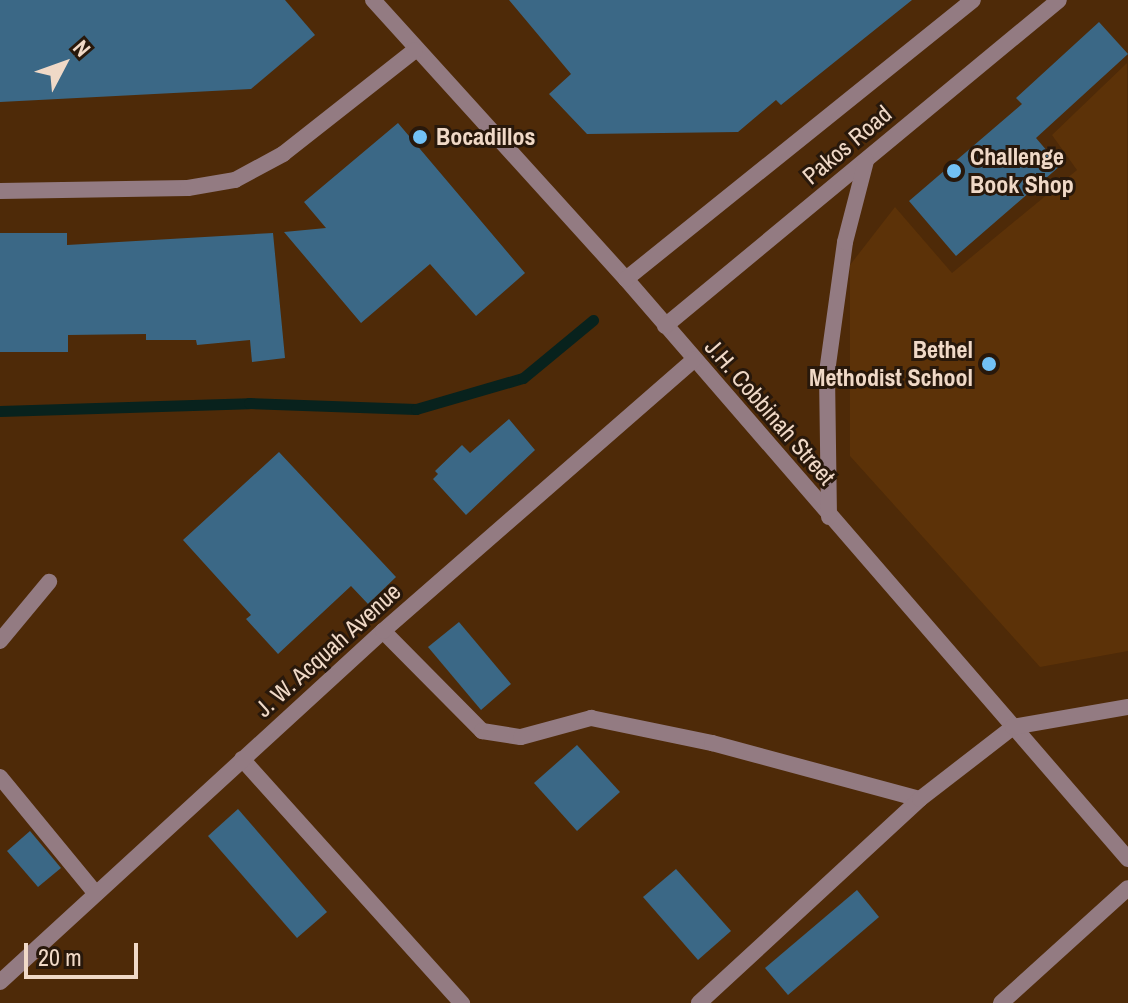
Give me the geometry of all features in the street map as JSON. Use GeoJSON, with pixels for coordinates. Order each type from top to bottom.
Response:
{"type":"FeatureCollection","features":[{"type":"Feature","properties":{"kind":"street","name":"J.H. Cobbinah Street"},"geometry":{"type":"LineString","coordinates":[[373,0],[415,50],[626,279],[1128,859]]}},
{"type":"Feature","properties":{"kind":"street","name":"Pakos Road"},"geometry":{"type":"LineString","coordinates":[[626,279],[973,0]]}},
{"type":"Feature","properties":{"kind":"street","name":"Pakos Road"},"geometry":{"type":"LineString","coordinates":[[665,326],[1059,0]]}},
{"type":"Feature","properties":{"kind":"street"},"geometry":{"type":"LineString","coordinates":[[0,191],[188,188],[235,180],[283,154],[415,50]]}},
{"type":"Feature","properties":{"kind":"street"},"geometry":{"type":"LineString","coordinates":[[829,517],[827,372],[845,242],[866,161]]}},
{"type":"Feature","properties":{"kind":"street","name":"J. W. Acquah Avenue"},"geometry":{"type":"LineString","coordinates":[[0,982],[383,631],[694,360]]}},
{"type":"Feature","properties":{"kind":"street"},"geometry":{"type":"LineString","coordinates":[[0,641],[49,582]]}},
{"type":"Feature","properties":{"kind":"street"},"geometry":{"type":"LineString","coordinates":[[383,631],[482,731],[521,737],[591,718],[712,743],[920,799]]}},
{"type":"Feature","properties":{"kind":"street"},"geometry":{"type":"LineString","coordinates":[[699,1003],[920,799],[1013,727],[1128,707]]}},
{"type":"Feature","properties":{"kind":"street"},"geometry":{"type":"LineString","coordinates":[[242,759],[462,1003]]}},
{"type":"Feature","properties":{"kind":"street"},"geometry":{"type":"LineString","coordinates":[[0,777],[96,894]]}},
{"type":"Feature","properties":{"kind":"street"},"geometry":{"type":"LineString","coordinates":[[1001,1003],[1128,888]]}},
{"type":"Feature","properties":{"kind":"shaded area","name":"Bethel Methodist School"},"geometry":{"type":"Polygon","coordinates":[[[1127,63],[1128,651],[1040,667],[850,456],[850,265],[895,207],[952,273],[1077,170],[1052,135],[1127,63]]]}},
{"type":"Feature","properties":{"kind":"building"},"geometry":{"type":"Polygon","coordinates":[[[0,0],[285,0],[315,35],[251,89],[0,102],[0,0]]]}},
{"type":"Feature","properties":{"kind":"building"},"geometry":{"type":"Polygon","coordinates":[[[509,0],[912,0],[781,105],[776,100],[738,132],[587,134],[549,94],[571,74],[509,0]]]}},
{"type":"Feature","properties":{"kind":"building"},"geometry":{"type":"Polygon","coordinates":[[[1099,22],[1128,54],[1036,138],[1060,166],[956,256],[909,201],[1022,104],[1016,98],[1099,22]]]}},
{"type":"Feature","properties":{"kind":"building"},"geometry":{"type":"Polygon","coordinates":[[[398,123],[525,273],[476,316],[430,264],[361,323],[284,232],[326,228],[304,202],[398,123]]]}},
{"type":"Feature","properties":{"kind":"building"},"geometry":{"type":"Polygon","coordinates":[[[0,233],[67,233],[67,245],[273,233],[285,358],[252,362],[250,340],[197,345],[196,340],[146,340],[146,334],[68,335],[68,352],[0,352],[0,233]]]}},
{"type":"Feature","properties":{"kind":"building"},"geometry":{"type":"Polygon","coordinates":[[[509,419],[535,450],[466,515],[433,479],[438,474],[435,471],[462,445],[470,453],[509,419]]]}},
{"type":"Feature","properties":{"kind":"building"},"geometry":{"type":"Polygon","coordinates":[[[279,452],[396,577],[368,604],[351,586],[278,654],[246,619],[251,615],[183,540],[279,452]]]}},
{"type":"Feature","properties":{"kind":"building"},"geometry":{"type":"Polygon","coordinates":[[[459,622],[511,684],[481,710],[428,647],[459,622]]]}},
{"type":"Feature","properties":{"kind":"building"},"geometry":{"type":"Polygon","coordinates":[[[577,745],[620,792],[577,831],[534,783],[577,745]]]}},
{"type":"Feature","properties":{"kind":"building"},"geometry":{"type":"Polygon","coordinates":[[[238,809],[327,912],[297,938],[208,836],[238,809]]]}},
{"type":"Feature","properties":{"kind":"building"},"geometry":{"type":"Polygon","coordinates":[[[30,831],[61,868],[38,887],[7,851],[30,831]]]}},
{"type":"Feature","properties":{"kind":"building"},"geometry":{"type":"Polygon","coordinates":[[[676,869],[731,931],[698,960],[643,897],[676,869]]]}},
{"type":"Feature","properties":{"kind":"building"},"geometry":{"type":"Polygon","coordinates":[[[857,890],[879,917],[788,995],[765,968],[857,890]]]}},
{"type":"Feature","properties":{"kind":"waterway"},"geometry":{"type":"LineString","coordinates":[[0,411],[249,403],[416,409],[523,378],[593,320]]}},
{"type":"Feature","properties":{"kind":"place","name":"Bocadillos"},"geometry":{"type":"Point","coordinates":[420,137]}},
{"type":"Feature","properties":{"kind":"place","name":"Challenge Book Shop"},"geometry":{"type":"Point","coordinates":[954,171]}},
{"type":"Feature","properties":{"kind":"place","name":"Bethel Methodist School"},"geometry":{"type":"Point","coordinates":[989,364]}}]}
